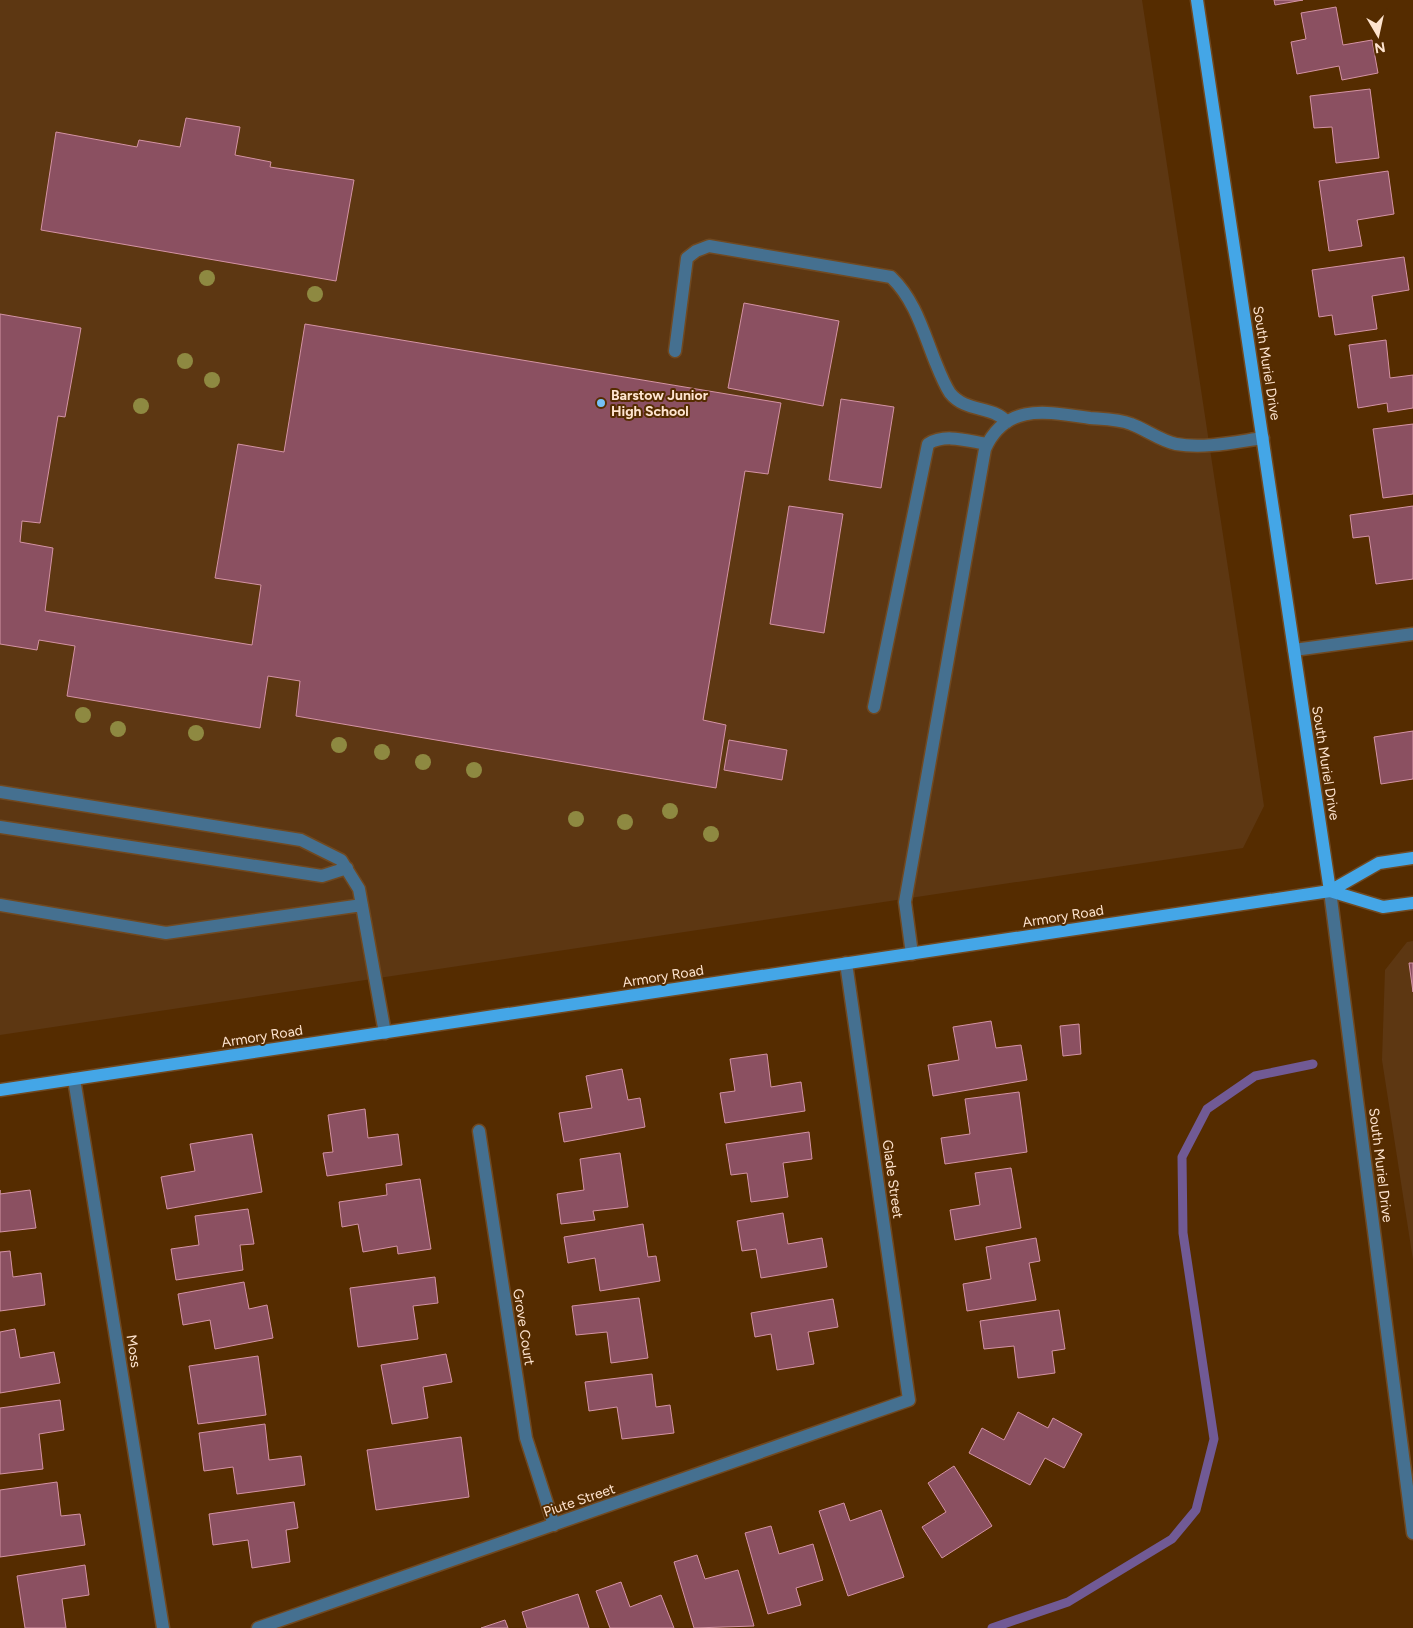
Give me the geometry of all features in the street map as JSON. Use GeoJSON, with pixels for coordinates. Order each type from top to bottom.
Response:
{"type":"FeatureCollection","features":[{"type":"Feature","properties":{"kind":"main road","name":"South Muriel Drive"},"geometry":{"type":"LineString","coordinates":[[1197,0],[1330,891]]}},
{"type":"Feature","properties":{"kind":"main road","name":"Armory Road"},"geometry":{"type":"LineString","coordinates":[[0,1090],[1330,891],[1379,863],[1413,858]]}},
{"type":"Feature","properties":{"kind":"main road","name":"Armory Road"},"geometry":{"type":"LineString","coordinates":[[1330,891],[1383,907],[1413,903]]}},
{"type":"Feature","properties":{"kind":"street"},"geometry":{"type":"LineString","coordinates":[[675,351],[688,258],[696,251],[709,246],[891,276],[902,288],[914,307],[950,393],[964,405],[1001,415],[1007,422]]}},
{"type":"Feature","properties":{"kind":"street"},"geometry":{"type":"LineString","coordinates":[[912,954],[905,902],[987,444],[992,433],[1007,422],[1024,414],[1043,412],[1129,423],[1175,444],[1203,445],[1263,438]]}},
{"type":"Feature","properties":{"kind":"street"},"geometry":{"type":"LineString","coordinates":[[874,707],[928,444],[936,438],[947,438],[987,444]]}},
{"type":"Feature","properties":{"kind":"street"},"geometry":{"type":"LineString","coordinates":[[1294,650],[1413,634]]}},
{"type":"Feature","properties":{"kind":"street"},"geometry":{"type":"LineString","coordinates":[[0,792],[301,840],[341,860],[348,868],[359,889],[385,1032]]}},
{"type":"Feature","properties":{"kind":"street"},"geometry":{"type":"LineString","coordinates":[[0,827],[322,876],[348,868]]}},
{"type":"Feature","properties":{"kind":"street","name":"South Muriel Drive"},"geometry":{"type":"LineString","coordinates":[[1330,891],[1413,1533]]}},
{"type":"Feature","properties":{"kind":"street"},"geometry":{"type":"LineString","coordinates":[[0,905],[166,933],[181,933],[362,905]]}},
{"type":"Feature","properties":{"kind":"street","name":"Glade Street"},"geometry":{"type":"LineString","coordinates":[[846,964],[909,1400]]}},
{"type":"Feature","properties":{"kind":"street","name":"Moss"},"geometry":{"type":"LineString","coordinates":[[74,1079],[163,1628]]}},
{"type":"Feature","properties":{"kind":"street","name":"Grove Court"},"geometry":{"type":"LineString","coordinates":[[479,1131],[526,1438],[554,1525]]}},
{"type":"Feature","properties":{"kind":"street","name":"Piute Street"},"geometry":{"type":"LineString","coordinates":[[258,1628],[909,1400]]}},
{"type":"Feature","properties":{"kind":"shaded area","name":"Barstow Junior High School"},"geometry":{"type":"Polygon","coordinates":[[[0,0],[1142,0],[1264,806],[1243,848],[0,1035],[0,0]]]}},
{"type":"Feature","properties":{"kind":"shaded area"},"geometry":{"type":"Polygon","coordinates":[[[1413,941],[1413,1260],[1382,1060],[1385,970],[1407,942],[1413,941]]]}},
{"type":"Feature","properties":{"kind":"building"},"geometry":{"type":"Polygon","coordinates":[[[1274,0],[1303,0],[1275,5],[1274,0]]]}},
{"type":"Feature","properties":{"kind":"building"},"geometry":{"type":"Polygon","coordinates":[[[1336,7],[1343,45],[1372,40],[1378,73],[1342,80],[1339,66],[1297,74],[1291,42],[1306,39],[1301,13],[1336,7]]]}},
{"type":"Feature","properties":{"kind":"building"},"geometry":{"type":"Polygon","coordinates":[[[1370,89],[1379,158],[1336,163],[1332,127],[1314,128],[1310,96],[1370,89]]]}},
{"type":"Feature","properties":{"kind":"building"},"geometry":{"type":"Polygon","coordinates":[[[186,118],[240,127],[235,155],[271,162],[270,167],[354,180],[336,281],[41,230],[56,132],[137,147],[139,140],[180,147],[186,118]]]}},
{"type":"Feature","properties":{"kind":"building"},"geometry":{"type":"Polygon","coordinates":[[[1388,171],[1394,214],[1357,220],[1362,246],[1329,251],[1319,181],[1388,171]]]}},
{"type":"Feature","properties":{"kind":"building"},"geometry":{"type":"Polygon","coordinates":[[[1404,257],[1409,290],[1372,296],[1377,329],[1335,335],[1332,315],[1319,317],[1312,270],[1404,257]]]}},
{"type":"Feature","properties":{"kind":"building"},"geometry":{"type":"Polygon","coordinates":[[[744,303],[839,321],[823,406],[728,388],[744,303]]]}},
{"type":"Feature","properties":{"kind":"building","name":"Barstow Junior High School"},"geometry":{"type":"Polygon","coordinates":[[[0,314],[81,328],[65,417],[58,416],[40,523],[22,521],[20,542],[53,548],[45,611],[252,645],[261,585],[215,578],[238,444],[284,452],[305,324],[781,403],[768,474],[745,471],[703,720],[726,725],[716,788],[296,716],[300,681],[268,676],[260,728],[67,696],[75,646],[39,640],[37,650],[0,644],[0,314]]]}},
{"type":"Feature","properties":{"kind":"building"},"geometry":{"type":"Polygon","coordinates":[[[1386,340],[1390,378],[1413,375],[1413,408],[1388,412],[1387,403],[1358,408],[1349,345],[1386,340]]]}},
{"type":"Feature","properties":{"kind":"building"},"geometry":{"type":"Polygon","coordinates":[[[841,399],[894,407],[881,488],[829,480],[841,399]]]}},
{"type":"Feature","properties":{"kind":"building"},"geometry":{"type":"Polygon","coordinates":[[[1413,424],[1413,494],[1383,498],[1373,429],[1413,424]]]}},
{"type":"Feature","properties":{"kind":"building"},"geometry":{"type":"Polygon","coordinates":[[[789,506],[843,514],[824,633],[770,624],[789,506]]]}},
{"type":"Feature","properties":{"kind":"building"},"geometry":{"type":"Polygon","coordinates":[[[1413,506],[1413,579],[1376,584],[1369,536],[1353,538],[1350,515],[1413,506]]]}},
{"type":"Feature","properties":{"kind":"building"},"geometry":{"type":"Polygon","coordinates":[[[1413,731],[1413,779],[1381,784],[1374,737],[1413,731]]]}},
{"type":"Feature","properties":{"kind":"building"},"geometry":{"type":"Polygon","coordinates":[[[729,740],[787,750],[782,780],[724,770],[729,740]]]}},
{"type":"Feature","properties":{"kind":"building"},"geometry":{"type":"Polygon","coordinates":[[[1409,963],[1413,963],[1413,992],[1409,963]]]}},
{"type":"Feature","properties":{"kind":"building"},"geometry":{"type":"Polygon","coordinates":[[[991,1021],[996,1048],[1021,1045],[1027,1080],[933,1096],[928,1065],[959,1060],[953,1027],[991,1021]]]}},
{"type":"Feature","properties":{"kind":"building"},"geometry":{"type":"Polygon","coordinates":[[[1079,1024],[1081,1054],[1063,1056],[1060,1026],[1079,1024]]]}},
{"type":"Feature","properties":{"kind":"building"},"geometry":{"type":"Polygon","coordinates":[[[767,1054],[771,1087],[801,1082],[805,1111],[725,1123],[720,1093],[735,1091],[730,1059],[767,1054]]]}},
{"type":"Feature","properties":{"kind":"building"},"geometry":{"type":"Polygon","coordinates":[[[622,1069],[628,1100],[640,1098],[645,1127],[564,1142],[559,1113],[592,1108],[586,1076],[622,1069]]]}},
{"type":"Feature","properties":{"kind":"building"},"geometry":{"type":"Polygon","coordinates":[[[1019,1092],[1027,1152],[945,1164],[941,1138],[970,1134],[965,1099],[1019,1092]]]}},
{"type":"Feature","properties":{"kind":"building"},"geometry":{"type":"Polygon","coordinates":[[[365,1109],[368,1138],[398,1134],[402,1165],[327,1176],[323,1153],[333,1152],[328,1115],[365,1109]]]}},
{"type":"Feature","properties":{"kind":"building"},"geometry":{"type":"Polygon","coordinates":[[[809,1132],[812,1159],[783,1163],[788,1197],[751,1202],[747,1173],[731,1175],[726,1144],[809,1132]]]}},
{"type":"Feature","properties":{"kind":"building"},"geometry":{"type":"Polygon","coordinates":[[[252,1134],[262,1192],[167,1209],[161,1177],[195,1171],[190,1144],[252,1134]]]}},
{"type":"Feature","properties":{"kind":"building"},"geometry":{"type":"Polygon","coordinates":[[[620,1153],[628,1207],[593,1211],[595,1220],[561,1224],[557,1194],[584,1190],[580,1159],[620,1153]]]}},
{"type":"Feature","properties":{"kind":"building"},"geometry":{"type":"Polygon","coordinates":[[[1011,1168],[1021,1228],[955,1240],[950,1210],[980,1205],[975,1173],[1011,1168]]]}},
{"type":"Feature","properties":{"kind":"building"},"geometry":{"type":"Polygon","coordinates":[[[420,1179],[431,1249],[398,1254],[397,1246],[363,1252],[358,1224],[342,1227],[339,1202],[387,1195],[386,1184],[420,1179]]]}},
{"type":"Feature","properties":{"kind":"building"},"geometry":{"type":"Polygon","coordinates":[[[30,1190],[36,1228],[0,1232],[0,1194],[30,1190]]]}},
{"type":"Feature","properties":{"kind":"building"},"geometry":{"type":"Polygon","coordinates":[[[248,1209],[254,1244],[240,1245],[243,1270],[176,1280],[171,1249],[199,1245],[195,1216],[248,1209]]]}},
{"type":"Feature","properties":{"kind":"building"},"geometry":{"type":"Polygon","coordinates":[[[783,1213],[788,1244],[822,1238],[827,1267],[761,1278],[756,1249],[742,1251],[737,1221],[783,1213]]]}},
{"type":"Feature","properties":{"kind":"building"},"geometry":{"type":"Polygon","coordinates":[[[643,1224],[648,1257],[656,1256],[660,1281],[600,1291],[595,1258],[568,1263],[564,1237],[643,1224]]]}},
{"type":"Feature","properties":{"kind":"building"},"geometry":{"type":"Polygon","coordinates":[[[1036,1238],[1040,1261],[1029,1263],[1036,1300],[967,1311],[963,1284],[991,1279],[986,1247],[1036,1238]]]}},
{"type":"Feature","properties":{"kind":"building"},"geometry":{"type":"Polygon","coordinates":[[[10,1251],[13,1277],[41,1273],[45,1305],[0,1311],[0,1252],[10,1251]]]}},
{"type":"Feature","properties":{"kind":"building"},"geometry":{"type":"Polygon","coordinates":[[[435,1277],[438,1303],[413,1306],[418,1339],[358,1347],[350,1288],[435,1277]]]}},
{"type":"Feature","properties":{"kind":"building"},"geometry":{"type":"Polygon","coordinates":[[[244,1282],[249,1309],[267,1305],[273,1338],[215,1349],[210,1320],[183,1325],[178,1294],[244,1282]]]}},
{"type":"Feature","properties":{"kind":"building"},"geometry":{"type":"Polygon","coordinates":[[[639,1298],[648,1358],[611,1363],[607,1332],[576,1335],[572,1306],[639,1298]]]}},
{"type":"Feature","properties":{"kind":"building"},"geometry":{"type":"Polygon","coordinates":[[[833,1299],[838,1327],[808,1332],[814,1364],[777,1370],[771,1334],[755,1337],[751,1313],[833,1299]]]}},
{"type":"Feature","properties":{"kind":"building"},"geometry":{"type":"Polygon","coordinates":[[[1059,1310],[1065,1349],[1052,1351],[1055,1373],[1018,1378],[1014,1346],[984,1349],[980,1321],[1059,1310]]]}},
{"type":"Feature","properties":{"kind":"building"},"geometry":{"type":"Polygon","coordinates":[[[15,1329],[20,1358],[54,1352],[60,1383],[0,1393],[0,1332],[15,1329]]]}},
{"type":"Feature","properties":{"kind":"building"},"geometry":{"type":"Polygon","coordinates":[[[446,1354],[452,1382],[423,1387],[428,1418],[392,1424],[381,1365],[446,1354]]]}},
{"type":"Feature","properties":{"kind":"building"},"geometry":{"type":"Polygon","coordinates":[[[258,1356],[266,1415],[198,1424],[189,1366],[258,1356]]]}},
{"type":"Feature","properties":{"kind":"building"},"geometry":{"type":"Polygon","coordinates":[[[652,1374],[656,1407],[670,1405],[674,1433],[622,1439],[617,1407],[589,1411],[585,1382],[652,1374]]]}},
{"type":"Feature","properties":{"kind":"building"},"geometry":{"type":"Polygon","coordinates":[[[60,1400],[64,1430],[39,1434],[43,1469],[0,1474],[0,1408],[60,1400]]]}},
{"type":"Feature","properties":{"kind":"building"},"geometry":{"type":"Polygon","coordinates":[[[1018,1412],[1048,1428],[1053,1418],[1082,1434],[1064,1468],[1045,1458],[1030,1485],[969,1453],[982,1428],[1004,1440],[1018,1412]]]}},
{"type":"Feature","properties":{"kind":"building"},"geometry":{"type":"Polygon","coordinates":[[[265,1424],[269,1460],[301,1456],[305,1485],[237,1494],[233,1467],[204,1471],[199,1433],[265,1424]]]}},
{"type":"Feature","properties":{"kind":"building"},"geometry":{"type":"Polygon","coordinates":[[[461,1437],[469,1497],[376,1510],[367,1450],[461,1437]]]}},
{"type":"Feature","properties":{"kind":"building"},"geometry":{"type":"Polygon","coordinates":[[[954,1466],[992,1526],[942,1558],[922,1527],[946,1512],[928,1483],[954,1466]]]}},
{"type":"Feature","properties":{"kind":"building"},"geometry":{"type":"Polygon","coordinates":[[[57,1482],[61,1516],[80,1514],[85,1545],[0,1557],[0,1490],[57,1482]]]}},
{"type":"Feature","properties":{"kind":"building"},"geometry":{"type":"Polygon","coordinates":[[[294,1502],[298,1528],[286,1530],[290,1562],[252,1568],[248,1540],[213,1545],[209,1514],[294,1502]]]}},
{"type":"Feature","properties":{"kind":"building"},"geometry":{"type":"Polygon","coordinates":[[[844,1503],[850,1521],[881,1510],[904,1577],[848,1596],[819,1511],[844,1503]]]}},
{"type":"Feature","properties":{"kind":"building"},"geometry":{"type":"Polygon","coordinates":[[[771,1526],[779,1554],[813,1544],[823,1580],[796,1588],[801,1605],[768,1614],[745,1533],[771,1526]]]}},
{"type":"Feature","properties":{"kind":"building"},"geometry":{"type":"Polygon","coordinates":[[[697,1555],[705,1579],[738,1570],[754,1626],[694,1628],[674,1562],[697,1555]]]}},
{"type":"Feature","properties":{"kind":"building"},"geometry":{"type":"Polygon","coordinates":[[[85,1565],[89,1595],[62,1599],[66,1628],[25,1628],[17,1576],[85,1565]]]}},
{"type":"Feature","properties":{"kind":"building"},"geometry":{"type":"Polygon","coordinates":[[[621,1582],[630,1607],[661,1595],[674,1628],[610,1628],[596,1591],[621,1582]]]}},
{"type":"Feature","properties":{"kind":"building"},"geometry":{"type":"Polygon","coordinates":[[[578,1594],[589,1628],[527,1628],[522,1612],[578,1594]]]}},
{"type":"Feature","properties":{"kind":"building"},"geometry":{"type":"Polygon","coordinates":[[[505,1620],[508,1628],[481,1628],[505,1620]]]}},
{"type":"Feature","properties":{"kind":"waterway"},"geometry":{"type":"LineString","coordinates":[[992,1628],[1068,1602],[1172,1539],[1196,1510],[1214,1439],[1183,1233],[1182,1157],[1207,1109],[1255,1076],[1313,1064]]}},
{"type":"Feature","properties":{"kind":"place","name":"Barstow Junior High School"},"geometry":{"type":"Point","coordinates":[601,403]}}]}
